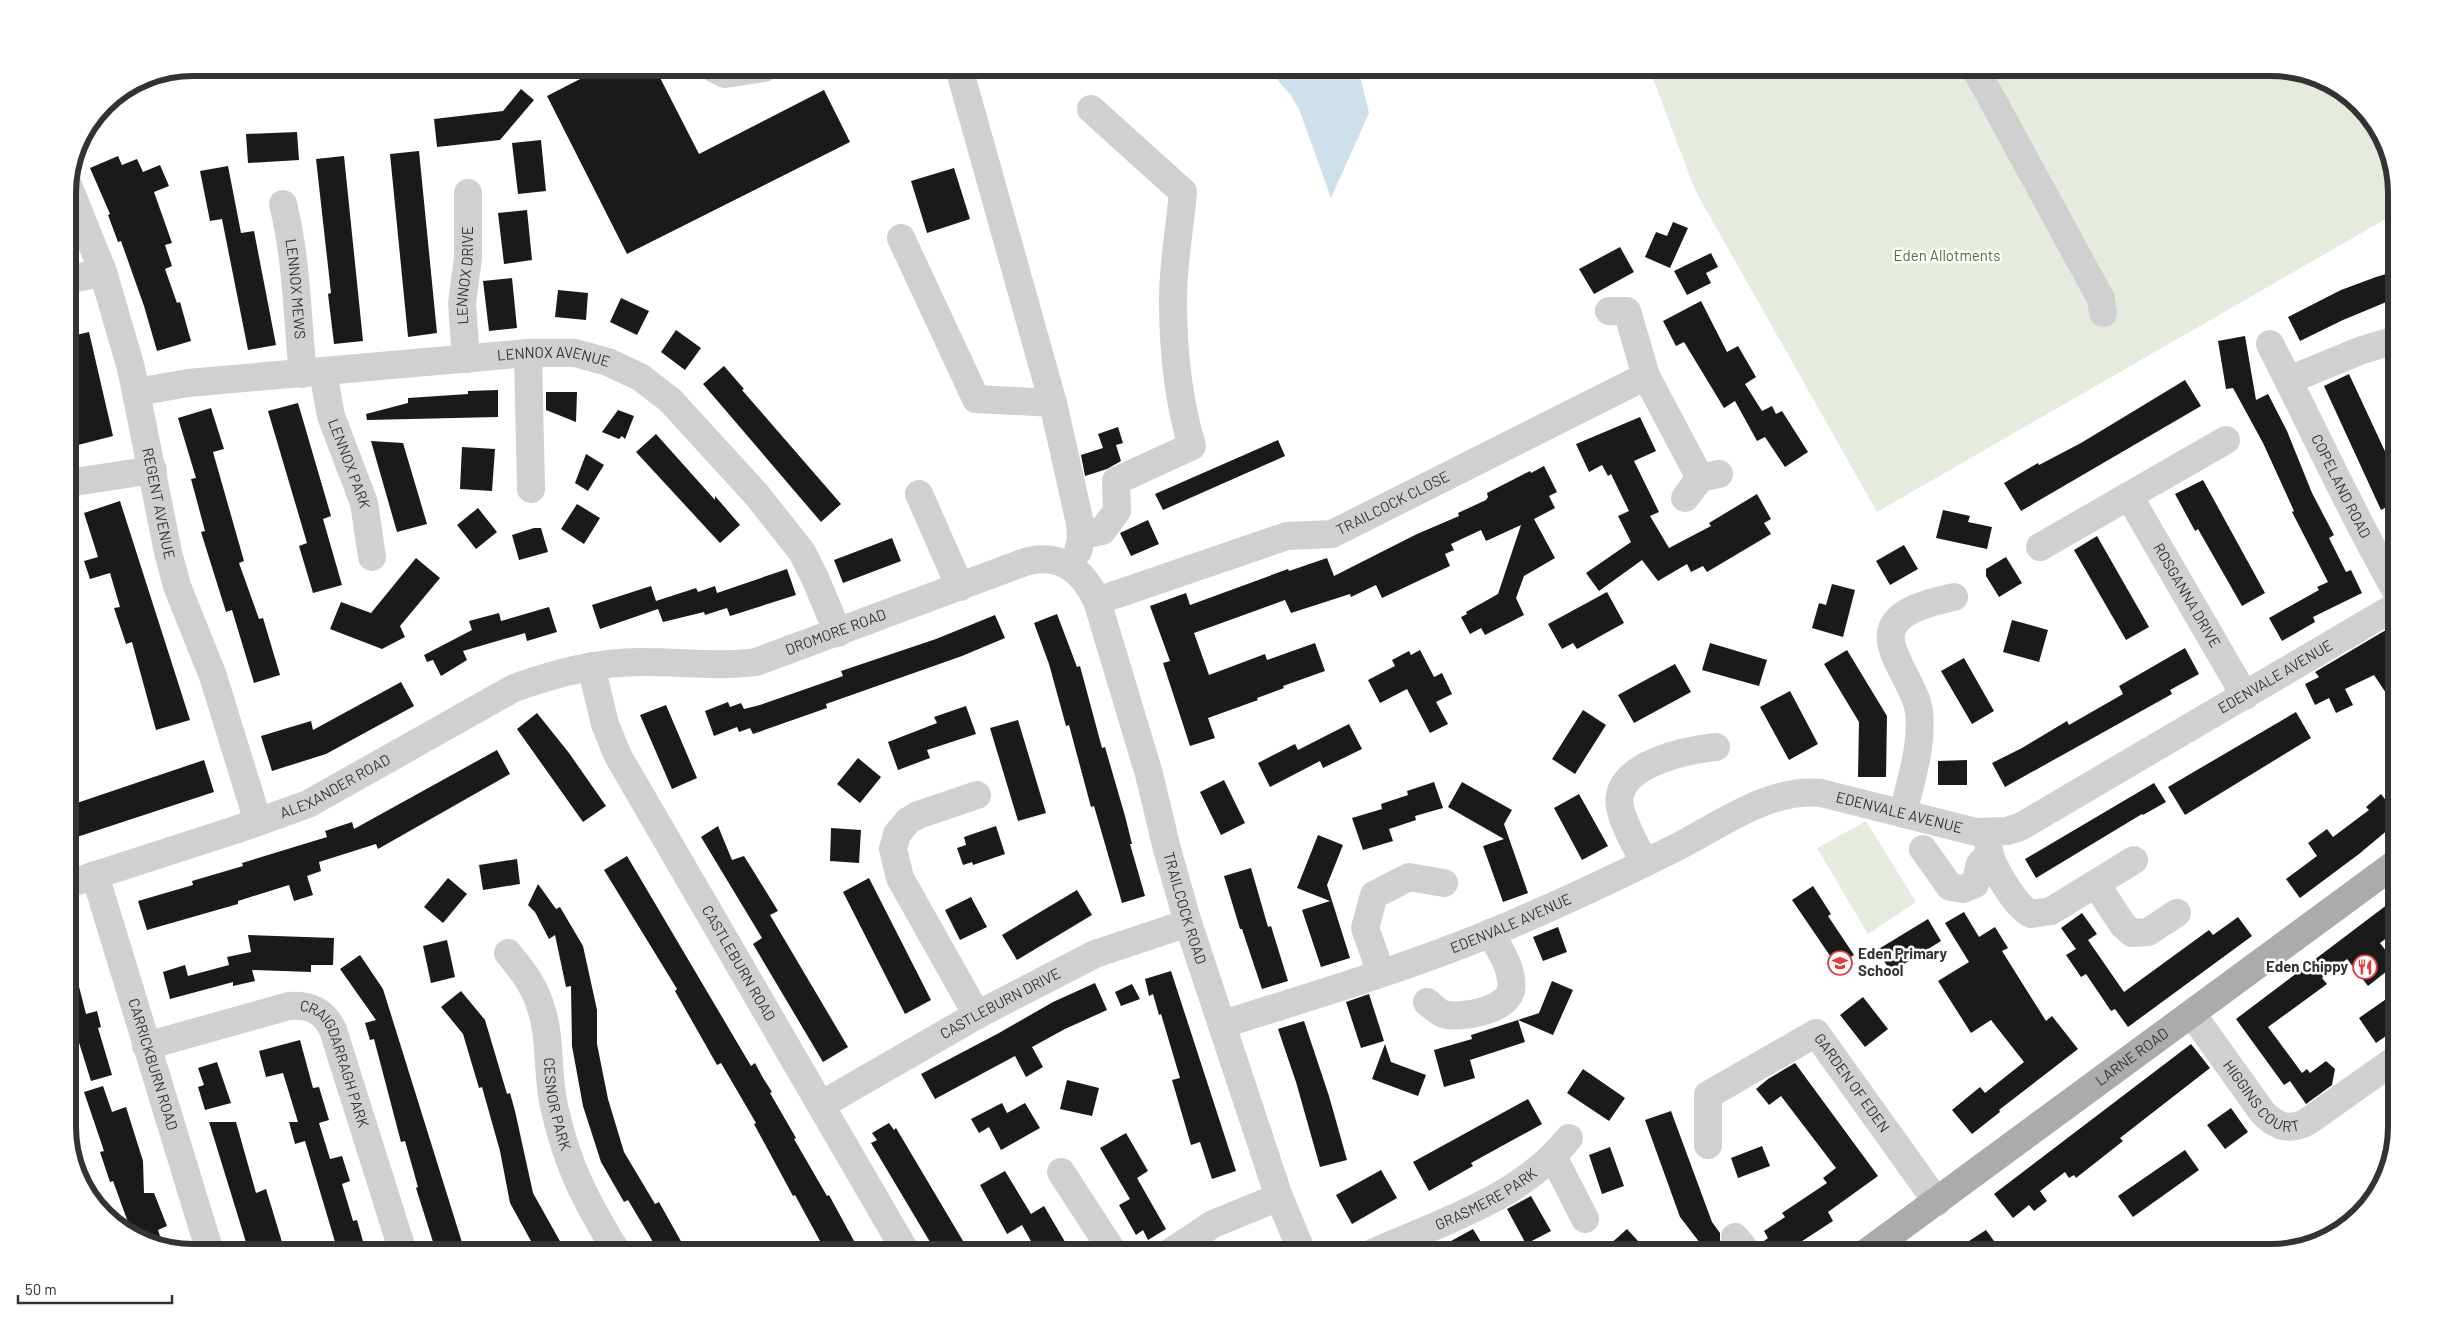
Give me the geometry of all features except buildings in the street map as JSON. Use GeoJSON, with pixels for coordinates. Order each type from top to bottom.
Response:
{"type":"FeatureCollection","features":[{"type":"Feature","properties":{"kind":"main road","name":"LARNE ROAD"},"geometry":{"type":"LineString","coordinates":[[1878,1244],[1938,1202],[2388,869]]}},
{"type":"Feature","properties":{"kind":"street"},"geometry":{"type":"LineString","coordinates":[[961,76],[1053,402],[1082,535],[1081,545],[1071,566]]}},
{"type":"Feature","properties":{"kind":"street"},"geometry":{"type":"LineString","coordinates":[[1979,76],[2100,299],[2103,313]]}},
{"type":"Feature","properties":{"kind":"street"},"geometry":{"type":"LineString","coordinates":[[1082,535],[1102,531],[1117,511],[1116,482],[1192,446],[1185,423],[1178,368],[1173,298],[1183,192],[1091,109]]}},
{"type":"Feature","properties":{"kind":"street","name":"LENNOX DRIVE"},"geometry":{"type":"LineString","coordinates":[[466,359],[462,303],[468,258],[468,193]]}},
{"type":"Feature","properties":{"kind":"street","name":"LENNOX MEWS"},"geometry":{"type":"LineString","coordinates":[[283,204],[294,250],[296,310],[313,373]]}},
{"type":"Feature","properties":{"kind":"street","name":"REGENT AVENUE"},"geometry":{"type":"LineString","coordinates":[[76,205],[103,272],[137,392],[168,552],[177,586],[213,676],[258,822]]}},
{"type":"Feature","properties":{"kind":"street"},"geometry":{"type":"LineString","coordinates":[[901,238],[976,399],[1053,402]]}},
{"type":"Feature","properties":{"kind":"street"},"geometry":{"type":"LineString","coordinates":[[76,278],[103,272]]}},
{"type":"Feature","properties":{"kind":"street"},"geometry":{"type":"LineString","coordinates":[[1626,309],[1646,376],[1702,483]]}},
{"type":"Feature","properties":{"kind":"street"},"geometry":{"type":"LineString","coordinates":[[2289,380],[2362,350],[2388,342]]}},
{"type":"Feature","properties":{"kind":"street","name":"COPELAND ROAD"},"geometry":{"type":"LineString","coordinates":[[2270,344],[2364,537],[2388,578]]}},
{"type":"Feature","properties":{"kind":"street"},"geometry":{"type":"LineString","coordinates":[[528,353],[531,489]]}},
{"type":"Feature","properties":{"kind":"street","name":"LENNOX AVENUE"},"geometry":{"type":"LineString","coordinates":[[137,392],[188,383],[528,353],[574,353],[608,362],[640,378],[670,400],[756,494],[799,547],[809,563],[838,633]]}},
{"type":"Feature","properties":{"kind":"street","name":"LENNOX PARK"},"geometry":{"type":"LineString","coordinates":[[313,373],[364,503],[372,557]]}},
{"type":"Feature","properties":{"kind":"street","name":"TRAILCOCK CLOSE"},"geometry":{"type":"LineString","coordinates":[[1097,601],[1287,536],[1332,534],[1646,376]]}},
{"type":"Feature","properties":{"kind":"street"},"geometry":{"type":"LineString","coordinates":[[2040,547],[2226,440]]}},
{"type":"Feature","properties":{"kind":"street"},"geometry":{"type":"LineString","coordinates":[[76,482],[153,470]]}},
{"type":"Feature","properties":{"kind":"street"},"geometry":{"type":"LineString","coordinates":[[919,494],[960,587]]}},
{"type":"Feature","properties":{"kind":"street","name":"ROSGANNA DRIVE"},"geometry":{"type":"LineString","coordinates":[[2129,496],[2245,696]]}},
{"type":"Feature","properties":{"kind":"street","name":"DROMORE ROAD"},"geometry":{"type":"LineString","coordinates":[[591,666],[644,662],[716,665],[756,662],[1037,559],[1057,560],[1071,566]]}},
{"type":"Feature","properties":{"kind":"street","name":"TRAILCOCK ROAD"},"geometry":{"type":"LineString","coordinates":[[1071,566],[1086,580],[1097,601],[1149,774],[1167,849],[1188,922],[1279,1197],[1299,1244]]}},
{"type":"Feature","properties":{"kind":"street"},"geometry":{"type":"LineString","coordinates":[[1903,814],[1917,753],[1919,712],[1914,694],[1893,650],[1891,632],[1898,620],[1912,610],[1954,598]]}},
{"type":"Feature","properties":{"kind":"street","name":"EDENVALE AVENUE"},"geometry":{"type":"LineString","coordinates":[[1223,1024],[1381,973],[1490,933],[1645,863],[1762,802],[1787,794],[1821,794],[1903,814],[1951,827],[1989,844],[2007,830],[2033,821],[2388,611]]}},
{"type":"Feature","properties":{"kind":"street","name":"ALEXANDER ROAD"},"geometry":{"type":"LineString","coordinates":[[76,882],[308,804],[514,688],[591,666]]}},
{"type":"Feature","properties":{"kind":"street","name":"CASTLEBURN ROAD"},"geometry":{"type":"LineString","coordinates":[[591,666],[605,724],[618,756],[901,1244]]}},
{"type":"Feature","properties":{"kind":"street"},"geometry":{"type":"LineString","coordinates":[[1645,863],[1620,808],[1621,789],[1627,779],[1644,767],[1679,754],[1716,747]]}},
{"type":"Feature","properties":{"kind":"street"},"geometry":{"type":"LineString","coordinates":[[977,795],[913,818],[899,830],[893,849],[900,878],[977,1014]]}},
{"type":"Feature","properties":{"kind":"street"},"geometry":{"type":"LineString","coordinates":[[1922,849],[1950,887],[1963,888],[1975,884],[1980,864],[1989,844]]}},
{"type":"Feature","properties":{"kind":"street"},"geometry":{"type":"LineString","coordinates":[[1989,844],[2019,905],[2024,911],[2031,914],[2052,911],[2134,860]]}},
{"type":"Feature","properties":{"kind":"street","name":"CARRICKBURN ROAD"},"geometry":{"type":"LineString","coordinates":[[95,876],[208,1244]]}},
{"type":"Feature","properties":{"kind":"street"},"geometry":{"type":"LineString","coordinates":[[1381,973],[1365,928],[1374,895],[1409,876],[1444,883]]}},
{"type":"Feature","properties":{"kind":"street"},"geometry":{"type":"LineString","coordinates":[[2096,884],[2123,925],[2132,933],[2148,932],[2177,913]]}},
{"type":"Feature","properties":{"kind":"street","name":"CASTLEBURN DRIVE"},"geometry":{"type":"LineString","coordinates":[[821,1105],[977,1014],[1095,954],[1188,922]]}},
{"type":"Feature","properties":{"kind":"street"},"geometry":{"type":"LineString","coordinates":[[1427,1002],[1442,1014],[1462,1016],[1484,1011],[1501,1004],[1510,991],[1510,973],[1490,933]]}},
{"type":"Feature","properties":{"kind":"street","name":"CESNOR PARK"},"geometry":{"type":"LineString","coordinates":[[508,953],[531,985],[540,1003],[545,1026],[554,1108],[568,1159],[589,1205],[612,1244]]}},
{"type":"Feature","properties":{"kind":"street","name":"CRAIGDARRAGH PARK"},"geometry":{"type":"LineString","coordinates":[[146,1046],[289,1006],[311,1007],[321,1013],[333,1030],[400,1244]]}},
{"type":"Feature","properties":{"kind":"street","name":"HIGGINS COURT"},"geometry":{"type":"LineString","coordinates":[[2192,1014],[2263,1113],[2274,1123],[2284,1128],[2299,1126],[2307,1122],[2388,1065]]}},
{"type":"Feature","properties":{"kind":"street","name":"GARDEN OF EDEN"},"geometry":{"type":"LineString","coordinates":[[1708,1145],[1708,1095],[1816,1033],[1938,1202]]}},
{"type":"Feature","properties":{"kind":"street","name":"GRASMERE PARK"},"geometry":{"type":"LineString","coordinates":[[1421,1243],[1524,1181],[1561,1148],[1585,1219]]}},
{"type":"Feature","properties":{"kind":"street"},"geometry":{"type":"LineString","coordinates":[[1061,1172],[1108,1244]]}},
{"type":"Feature","properties":{"kind":"street"},"geometry":{"type":"LineString","coordinates":[[1183,1244],[1218,1221],[1279,1197]]}},
{"type":"Feature","properties":{"kind":"green space","name":"Eden Allotments"},"geometry":{"type":"Polygon","coordinates":[[[1652,76],[2279,76],[2309,82],[2323,88],[2348,105],[2359,116],[2376,141],[2382,155],[2388,185],[2388,218],[1877,512],[1695,190],[1652,76]]]}},
{"type":"Feature","properties":{"kind":"green space"},"geometry":{"type":"Polygon","coordinates":[[[1866,821],[1916,902],[1868,934],[1817,848],[1866,821]]]}},
{"type":"Feature","properties":{"kind":"water"},"geometry":{"type":"Polygon","coordinates":[[[1274,76],[1360,76],[1369,113],[1331,198],[1299,109],[1290,94],[1274,76]]]}},
{"type":"Feature","properties":{"kind":"place","name":"Eden Primary School"},"geometry":{"type":"Point","coordinates":[1840,963]}},
{"type":"Feature","properties":{"kind":"place","name":"Eden Chippy"},"geometry":{"type":"Point","coordinates":[2365,967]}}]}
